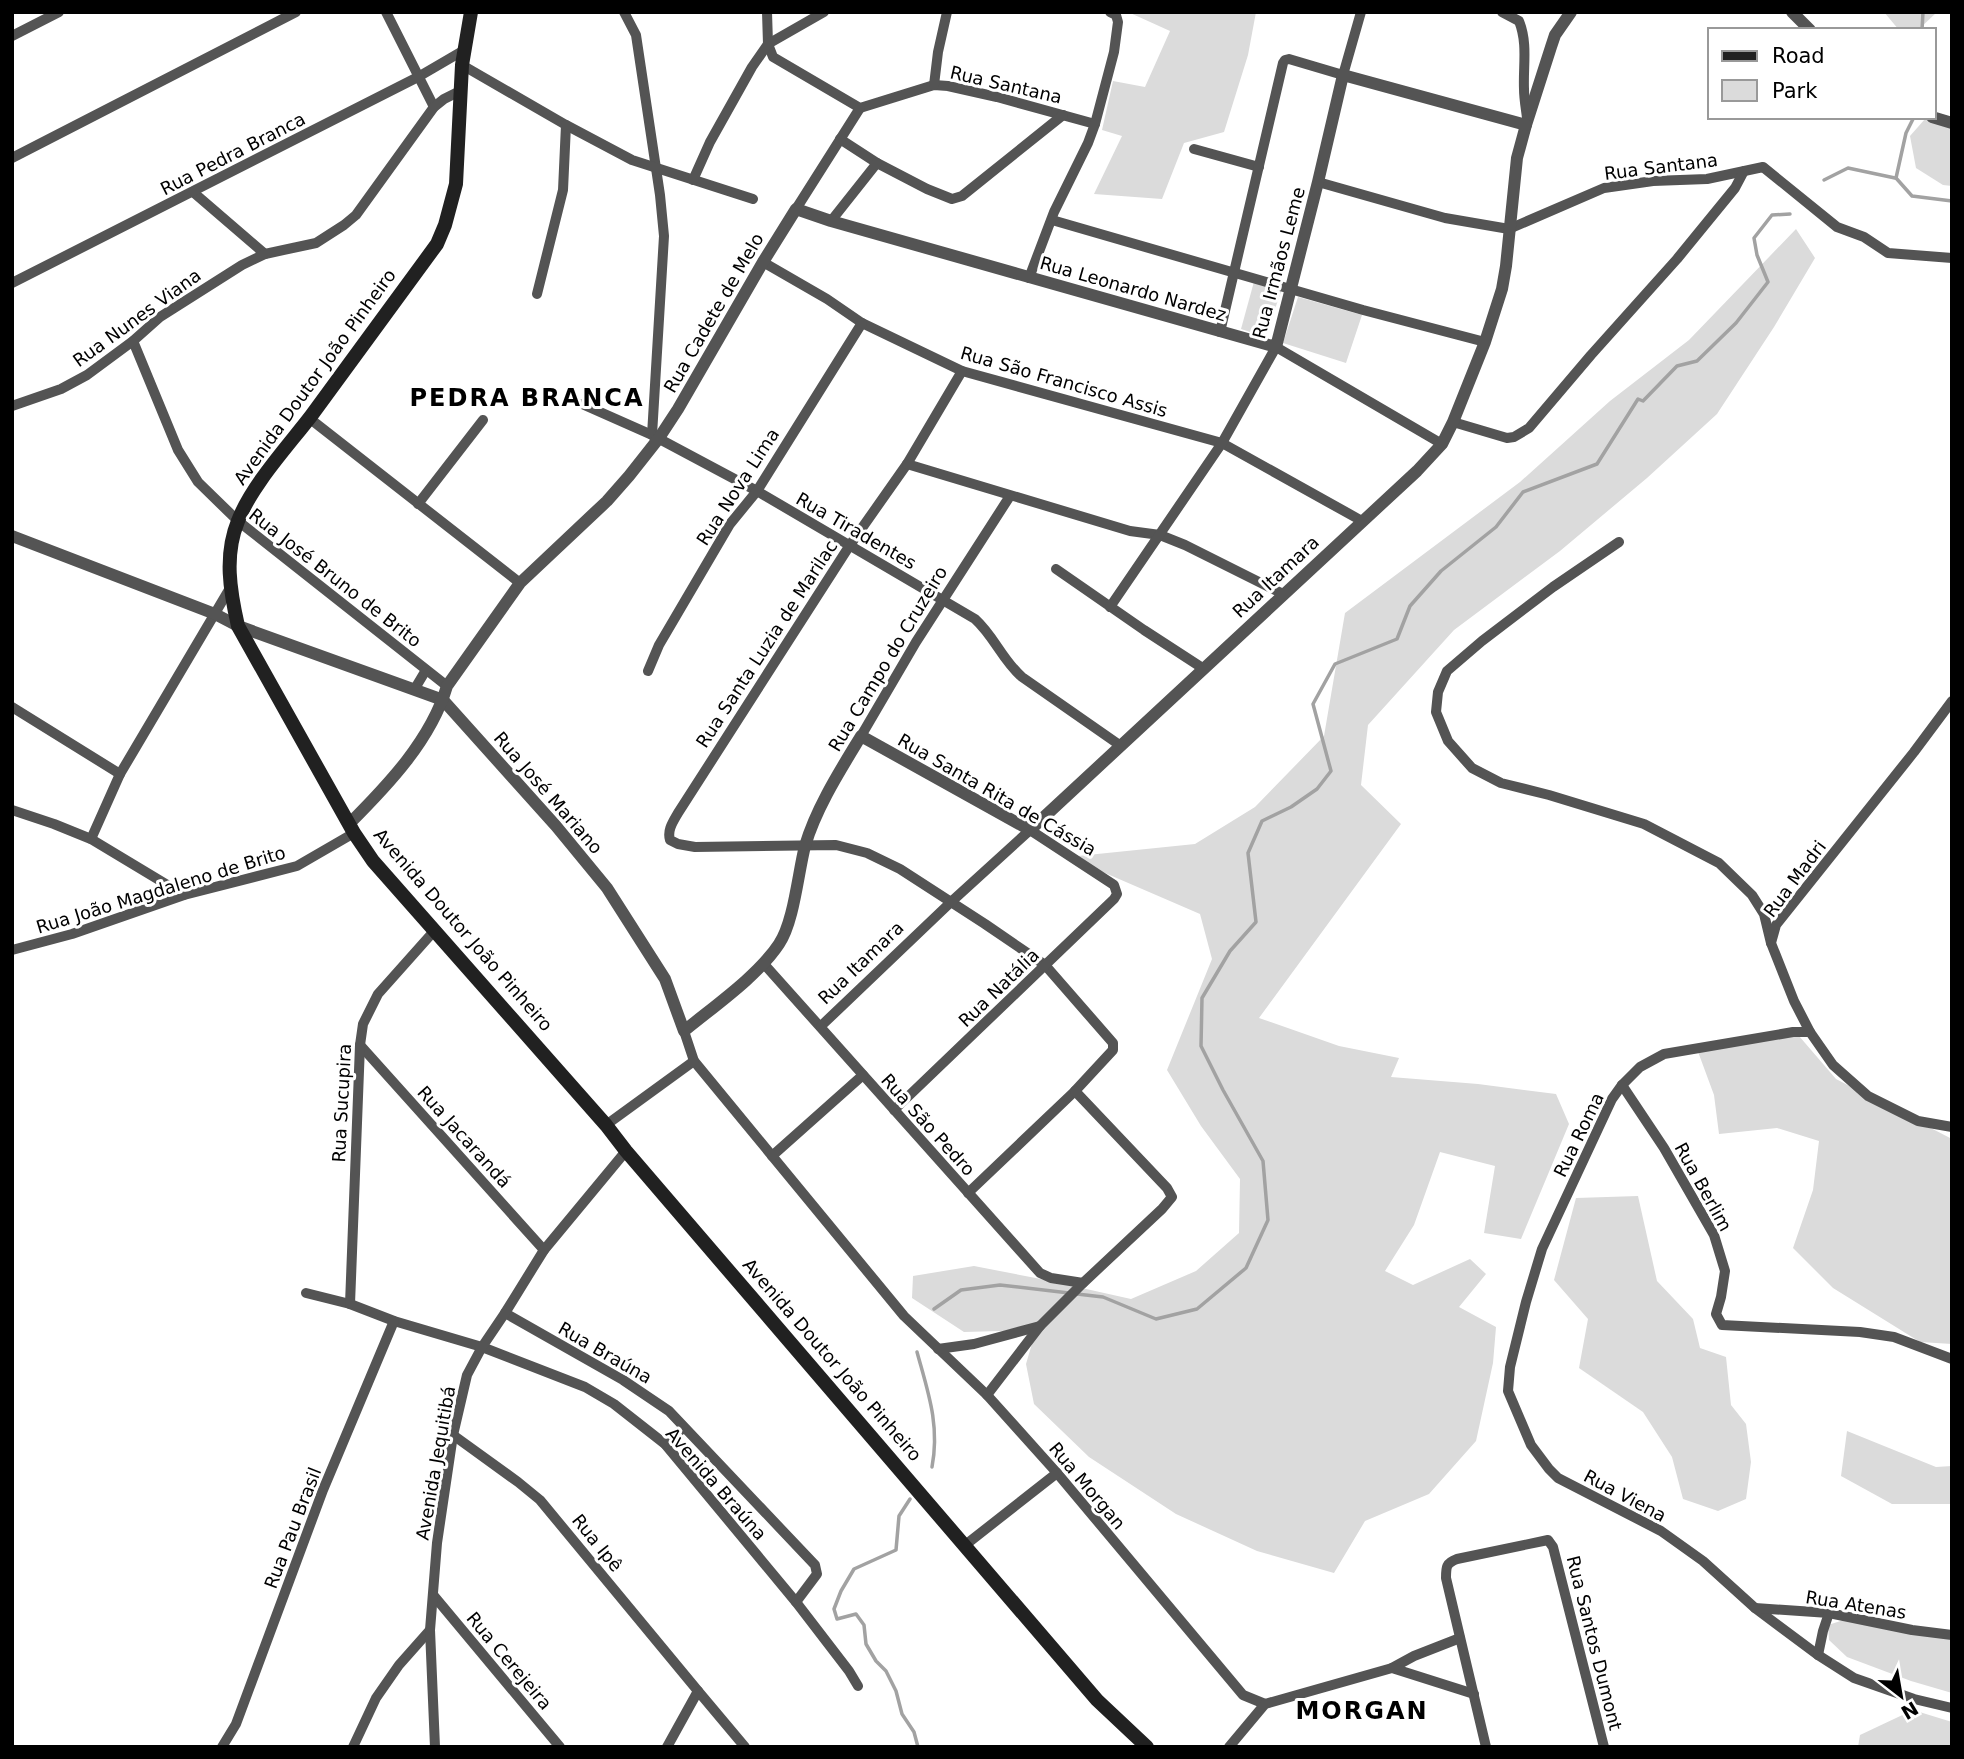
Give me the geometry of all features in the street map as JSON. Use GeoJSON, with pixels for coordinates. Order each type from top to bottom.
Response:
{"type":"FeatureCollection","features":[{"type":"Feature","properties":{"kind":"main road","name":"Avenida Doutor João Pinheiro"},"geometry":{"type":"LineString","coordinates":[[471,12],[462,65],[456,184],[445,225],[437,244],[249,499],[237,522],[230,551],[230,587],[238,626],[351,828],[373,861],[606,1125],[1097,1700],[1147,1747]]}},
{"type":"Feature","properties":{"kind":"street"},"geometry":{"type":"LineString","coordinates":[[12,36],[59,12]]}},
{"type":"Feature","properties":{"kind":"street"},"geometry":{"type":"LineString","coordinates":[[12,158],[296,12]]}},
{"type":"Feature","properties":{"kind":"street"},"geometry":{"type":"LineString","coordinates":[[386,12],[435,107]]}},
{"type":"Feature","properties":{"kind":"street"},"geometry":{"type":"LineString","coordinates":[[624,12],[636,35],[664,236],[655,437]]}},
{"type":"Feature","properties":{"kind":"street"},"geometry":{"type":"LineString","coordinates":[[767,12],[768,44],[770,53],[776,60],[860,108],[796,209]]}},
{"type":"Feature","properties":{"kind":"street"},"geometry":{"type":"LineString","coordinates":[[693,180],[710,142],[768,44],[824,12]]}},
{"type":"Feature","properties":{"kind":"street"},"geometry":{"type":"LineString","coordinates":[[934,85],[947,12]]}},
{"type":"Feature","properties":{"kind":"street"},"geometry":{"type":"LineString","coordinates":[[1029,278],[1058,204],[1095,124],[1114,52],[1118,22],[1110,12]]}},
{"type":"Feature","properties":{"kind":"street","name":"Rua Irmãos Leme"},"geometry":{"type":"LineString","coordinates":[[1110,607],[1222,443],[1276,347],[1361,12]]}},
{"type":"Feature","properties":{"kind":"street"},"geometry":{"type":"LineString","coordinates":[[1220,332],[1285,60],[1526,123],[1526,51],[1523,30],[1519,21],[1502,12]]}},
{"type":"Feature","properties":{"kind":"street","name":"Rua Itamara"},"geometry":{"type":"LineString","coordinates":[[821,1026],[951,902],[1362,522],[1442,444],[1485,342],[1504,278],[1517,158],[1526,123],[1555,35],[1571,12]]}},
{"type":"Feature","properties":{"kind":"street"},"geometry":{"type":"LineString","coordinates":[[1792,12],[1808,28]]}},
{"type":"Feature","properties":{"kind":"street","name":"Rua Pedra Branca"},"geometry":{"type":"LineString","coordinates":[[12,284],[418,77],[466,48]]}},
{"type":"Feature","properties":{"kind":"street"},"geometry":{"type":"LineString","coordinates":[[462,65],[632,160],[753,199]]}},
{"type":"Feature","properties":{"kind":"street","name":"Rua Santana"},"geometry":{"type":"LineString","coordinates":[[860,108],[934,85],[997,97],[1095,124]]}},
{"type":"Feature","properties":{"kind":"street","name":"Rua Nunes Viana"},"geometry":{"type":"LineString","coordinates":[[12,406],[61,389],[87,375],[160,317],[242,265],[265,254],[316,243],[344,225],[356,215],[435,107],[460,91]]}},
{"type":"Feature","properties":{"kind":"street"},"geometry":{"type":"LineString","coordinates":[[840,139],[927,190],[956,199],[1063,115]]}},
{"type":"Feature","properties":{"kind":"street"},"geometry":{"type":"LineString","coordinates":[[537,294],[563,190],[566,125]]}},
{"type":"Feature","properties":{"kind":"street"},"geometry":{"type":"LineString","coordinates":[[1194,149],[1259,167]]}},
{"type":"Feature","properties":{"kind":"street"},"geometry":{"type":"LineString","coordinates":[[831,221],[877,163]]}},
{"type":"Feature","properties":{"kind":"street","name":"Rua Santana"},"geometry":{"type":"LineString","coordinates":[[1509,229],[1604,188],[1653,181],[1707,179],[1763,167],[1837,227],[1864,237],[1888,253],[1952,258]]}},
{"type":"Feature","properties":{"kind":"street"},"geometry":{"type":"LineString","coordinates":[[1453,422],[1507,438],[1529,428],[1677,259],[1735,188],[1744,171]]}},
{"type":"Feature","properties":{"kind":"street"},"geometry":{"type":"LineString","coordinates":[[1318,182],[1445,218],[1509,229]]}},
{"type":"Feature","properties":{"kind":"street"},"geometry":{"type":"LineString","coordinates":[[193,192],[265,254]]}},
{"type":"Feature","properties":{"kind":"street","name":"Rua Leonardo Nardez"},"geometry":{"type":"LineString","coordinates":[[796,209],[1276,347],[1442,444]]}},
{"type":"Feature","properties":{"kind":"street","name":"Rua Cadete de Melo"},"geometry":{"type":"LineString","coordinates":[[351,828],[416,748],[443,700],[447,686],[520,583],[607,501],[629,476],[684,398],[796,209]]}},
{"type":"Feature","properties":{"kind":"street"},"geometry":{"type":"LineString","coordinates":[[1052,220],[1363,310],[1485,342]]}},
{"type":"Feature","properties":{"kind":"street","name":"Rua São Francisco Assis"},"geometry":{"type":"LineString","coordinates":[[763,262],[862,323],[962,371],[1222,443],[1362,522]]}},
{"type":"Feature","properties":{"kind":"street","name":"Rua Nova Lima"},"geometry":{"type":"LineString","coordinates":[[648,671],[659,645],[730,524],[757,491],[862,323]]}},
{"type":"Feature","properties":{"kind":"street","name":"Rua José Bruno de Brito"},"geometry":{"type":"LineString","coordinates":[[133,341],[178,450],[198,482],[237,522],[447,686]]}},
{"type":"Feature","properties":{"kind":"street","name":"Rua Santa Luzia de Marilac"},"geometry":{"type":"LineString","coordinates":[[806,845],[695,847],[670,840],[670,829],[850,545],[907,464],[962,371]]}},
{"type":"Feature","properties":{"kind":"street","name":"Rua Tiradentes"},"geometry":{"type":"LineString","coordinates":[[582,404],[655,437],[757,491],[975,619],[1021,677],[1121,746]]}},
{"type":"Feature","properties":{"kind":"street"},"geometry":{"type":"LineString","coordinates":[[309,418],[520,583]]}},
{"type":"Feature","properties":{"kind":"street"},"geometry":{"type":"LineString","coordinates":[[418,504],[484,420]]}},
{"type":"Feature","properties":{"kind":"street"},"geometry":{"type":"LineString","coordinates":[[907,464],[1130,531],[1160,535],[1283,594]]}},
{"type":"Feature","properties":{"kind":"street","name":"Rua Campo do Cruzeiro"},"geometry":{"type":"LineString","coordinates":[[684,1031],[764,964],[778,945],[785,932],[806,845],[839,774],[916,642],[1010,496]]}},
{"type":"Feature","properties":{"kind":"street","name":"Rua José Mariano"},"geometry":{"type":"LineString","coordinates":[[13,537],[215,614],[238,626],[443,700],[556,826],[607,888],[665,979],[694,1061],[881,1288]]}},
{"type":"Feature","properties":{"kind":"street"},"geometry":{"type":"LineString","coordinates":[[1619,542],[1553,587],[1447,671],[1438,692],[1436,712],[1448,741],[1472,768],[1501,783],[1644,824],[1719,863],[1752,895],[1764,914],[1772,943]]}},
{"type":"Feature","properties":{"kind":"street"},"geometry":{"type":"LineString","coordinates":[[1056,569],[1204,669]]}},
{"type":"Feature","properties":{"kind":"street"},"geometry":{"type":"LineString","coordinates":[[91,839],[120,774],[230,587]]}},
{"type":"Feature","properties":{"kind":"street"},"geometry":{"type":"LineString","coordinates":[[414,690],[426,670]]}},
{"type":"Feature","properties":{"kind":"street","name":"Rua Madri"},"geometry":{"type":"LineString","coordinates":[[1952,701],[1776,925],[1772,943],[1794,1001],[1810,1032],[1833,1065],[1868,1096],[1917,1121],[1952,1127]]}},
{"type":"Feature","properties":{"kind":"street"},"geometry":{"type":"LineString","coordinates":[[12,707],[120,774]]}},
{"type":"Feature","properties":{"kind":"street","name":"Rua Santa Rita de Cássia"},"geometry":{"type":"LineString","coordinates":[[861,736],[1030,830],[1114,885]]}},
{"type":"Feature","properties":{"kind":"street"},"geometry":{"type":"LineString","coordinates":[[12,810],[91,839],[184,895]]}},
{"type":"Feature","properties":{"kind":"street","name":"Rua João Magdaleno de Brito"},"geometry":{"type":"LineString","coordinates":[[12,950],[72,934],[184,895],[297,866],[351,828]]}},
{"type":"Feature","properties":{"kind":"street"},"geometry":{"type":"LineString","coordinates":[[806,845],[854,848],[900,869],[1045,965],[1113,1043],[1113,1050],[1075,1091],[968,1193]]}},
{"type":"Feature","properties":{"kind":"street","name":"Rua Natália"},"geometry":{"type":"LineString","coordinates":[[894,1110],[1114,899],[1117,894],[1114,885]]}},
{"type":"Feature","properties":{"kind":"street","name":"Rua Sucupira"},"geometry":{"type":"LineString","coordinates":[[350,1304],[363,1024],[378,994],[435,930]]}},
{"type":"Feature","properties":{"kind":"street","name":"Rua São Pedro"},"geometry":{"type":"LineString","coordinates":[[764,964],[1040,1273],[1051,1278],[1083,1283]]}},
{"type":"Feature","properties":{"kind":"street","name":"Rua Roma"},"geometry":{"type":"LineString","coordinates":[[1508,1391],[1513,1354],[1542,1249],[1612,1099],[1622,1085],[1640,1068],[1664,1054],[1793,1031],[1810,1032]]}},
{"type":"Feature","properties":{"kind":"street","name":"Rua Jacarandá"},"geometry":{"type":"LineString","coordinates":[[360,1045],[544,1250]]}},
{"type":"Feature","properties":{"kind":"street"},"geometry":{"type":"LineString","coordinates":[[606,1125],[694,1061]]}},
{"type":"Feature","properties":{"kind":"street"},"geometry":{"type":"LineString","coordinates":[[772,1156],[863,1075]]}},
{"type":"Feature","properties":{"kind":"street","name":"Rua Berlim"},"geometry":{"type":"LineString","coordinates":[[1622,1085],[1664,1148],[1714,1235],[1725,1271],[1716,1314],[1720,1323],[1726,1326],[1860,1332],[1894,1337],[1952,1359]]}},
{"type":"Feature","properties":{"kind":"street"},"geometry":{"type":"LineString","coordinates":[[987,1395],[1040,1326],[1162,1209],[1171,1197],[1171,1193],[1158,1178],[1075,1091]]}},
{"type":"Feature","properties":{"kind":"street","name":"Avenida Jequitibá"},"geometry":{"type":"LineString","coordinates":[[435,1747],[430,1630],[437,1543],[453,1435],[467,1375],[544,1250],[626,1151]]}},
{"type":"Feature","properties":{"kind":"street","name":"Rua Morgan"},"geometry":{"type":"LineString","coordinates":[[881,1288],[904,1316],[987,1395],[1057,1473],[1243,1695],[1265,1704]]}},
{"type":"Feature","properties":{"kind":"street","name":"Avenida Braúna"},"geometry":{"type":"LineString","coordinates":[[306,1293],[350,1304],[394,1321],[482,1347],[585,1387],[614,1404],[665,1444],[796,1602],[858,1686]]}},
{"type":"Feature","properties":{"kind":"street","name":"Rua Braúna"},"geometry":{"type":"LineString","coordinates":[[505,1313],[634,1387],[669,1411],[815,1565],[817,1574],[796,1602]]}},
{"type":"Feature","properties":{"kind":"street","name":"Rua Pau Brasil"},"geometry":{"type":"LineString","coordinates":[[222,1747],[241,1712],[323,1490],[394,1321]]}},
{"type":"Feature","properties":{"kind":"street"},"geometry":{"type":"LineString","coordinates":[[938,1349],[974,1344],[1040,1326]]}},
{"type":"Feature","properties":{"kind":"street","name":"Rua Viena"},"geometry":{"type":"LineString","coordinates":[[1508,1391],[1531,1445],[1558,1478],[1661,1531],[1703,1562],[1755,1608],[1854,1678],[1952,1709]]}},
{"type":"Feature","properties":{"kind":"street"},"geometry":{"type":"LineString","coordinates":[[665,1444],[683,1427]]}},
{"type":"Feature","properties":{"kind":"street","name":"Rua Ipê"},"geometry":{"type":"LineString","coordinates":[[453,1435],[540,1500],[744,1747]]}},
{"type":"Feature","properties":{"kind":"street"},"geometry":{"type":"LineString","coordinates":[[964,1546],[1057,1473]]}},
{"type":"Feature","properties":{"kind":"street","name":"Rua Santos Dumont"},"geometry":{"type":"LineString","coordinates":[[1460,1638],[1446,1578],[1448,1563],[1548,1540],[1553,1547],[1604,1747]]}},
{"type":"Feature","properties":{"kind":"street","name":"Rua Cerejeira"},"geometry":{"type":"LineString","coordinates":[[434,1595],[560,1747]]}},
{"type":"Feature","properties":{"kind":"street","name":"Rua Atenas"},"geometry":{"type":"LineString","coordinates":[[1755,1608],[1829,1614],[1912,1630],[1952,1634]]}},
{"type":"Feature","properties":{"kind":"street"},"geometry":{"type":"LineString","coordinates":[[1818,1655],[1829,1614]]}},
{"type":"Feature","properties":{"kind":"street"},"geometry":{"type":"LineString","coordinates":[[353,1747],[376,1698],[399,1665],[430,1630]]}},
{"type":"Feature","properties":{"kind":"street"},"geometry":{"type":"LineString","coordinates":[[1229,1747],[1265,1704],[1392,1668],[1460,1638],[1486,1747]]}},
{"type":"Feature","properties":{"kind":"street"},"geometry":{"type":"LineString","coordinates":[[1392,1668],[1474,1694]]}},
{"type":"Feature","properties":{"kind":"street"},"geometry":{"type":"LineString","coordinates":[[667,1747],[698,1691]]}},
{"type":"Feature","properties":{"kind":"green space"},"geometry":{"type":"Polygon","coordinates":[[[1128,12],[1256,12],[1248,55],[1224,132],[1184,143],[1162,199],[1094,194],[1122,136],[1102,130],[1113,81],[1145,87],[1170,31],[1128,12]]]}},
{"type":"Feature","properties":{"kind":"green space"},"geometry":{"type":"Polygon","coordinates":[[[1884,12],[1937,12],[1920,28],[1897,28],[1884,12]]]}},
{"type":"Feature","properties":{"kind":"green space"},"geometry":{"type":"Polygon","coordinates":[[[1925,119],[1952,126],[1952,186],[1943,185],[1916,168],[1910,136],[1925,119]]]}},
{"type":"Feature","properties":{"kind":"green space"},"geometry":{"type":"Polygon","coordinates":[[[1796,229],[1815,258],[1717,414],[1647,478],[1560,551],[1454,630],[1368,725],[1361,785],[1401,824],[1259,1018],[1339,1046],[1399,1058],[1391,1077],[1556,1094],[1569,1124],[1521,1239],[1484,1233],[1495,1166],[1440,1152],[1414,1225],[1385,1271],[1413,1285],[1470,1259],[1486,1274],[1459,1307],[1496,1327],[1493,1363],[1476,1441],[1429,1494],[1365,1521],[1334,1573],[1257,1551],[1176,1514],[1089,1457],[1034,1404],[1026,1364],[1036,1330],[964,1332],[912,1298],[913,1276],[974,1266],[1131,1299],[1196,1271],[1239,1233],[1240,1179],[1201,1126],[1167,1070],[1212,959],[1200,914],[1068,857],[1195,844],[1255,807],[1324,736],[1345,613],[1520,482],[1610,401],[1689,340],[1796,229]]]}},
{"type":"Feature","properties":{"kind":"green space"},"geometry":{"type":"Polygon","coordinates":[[[1255,278],[1282,289],[1265,337],[1241,329],[1255,278]]]}},
{"type":"Feature","properties":{"kind":"green space"},"geometry":{"type":"Polygon","coordinates":[[[1298,297],[1362,315],[1346,363],[1283,343],[1298,297]]]}},
{"type":"Feature","properties":{"kind":"green space"},"geometry":{"type":"Polygon","coordinates":[[[1793,1029],[1836,1079],[1952,1139],[1952,1344],[1920,1342],[1833,1288],[1793,1248],[1813,1190],[1819,1141],[1777,1128],[1719,1134],[1714,1095],[1697,1049],[1793,1029]]]}},
{"type":"Feature","properties":{"kind":"green space"},"geometry":{"type":"Polygon","coordinates":[[[1638,1196],[1657,1281],[1693,1319],[1700,1348],[1726,1357],[1731,1405],[1746,1424],[1751,1462],[1746,1499],[1718,1511],[1683,1499],[1672,1457],[1643,1412],[1579,1368],[1588,1319],[1554,1280],[1576,1198],[1638,1196]]]}},
{"type":"Feature","properties":{"kind":"green space"},"geometry":{"type":"Polygon","coordinates":[[[1847,1431],[1936,1467],[1952,1466],[1952,1504],[1892,1504],[1841,1476],[1847,1431]]]}},
{"type":"Feature","properties":{"kind":"green space"},"geometry":{"type":"Polygon","coordinates":[[[1850,1618],[1952,1632],[1952,1693],[1847,1657],[1829,1640],[1828,1625],[1850,1618]]]}},
{"type":"Feature","properties":{"kind":"green space"},"geometry":{"type":"Polygon","coordinates":[[[1913,1710],[1952,1722],[1952,1747],[1858,1747],[1860,1735],[1913,1710]]]}},
{"type":"Feature","properties":{"kind":"waterway"},"geometry":{"type":"LineString","coordinates":[[1922,28],[1923,12]]}},
{"type":"Feature","properties":{"kind":"waterway"},"geometry":{"type":"LineString","coordinates":[[1913,119],[1906,133],[1896,178],[1912,196],[1952,201]]}},
{"type":"Feature","properties":{"kind":"waterway"},"geometry":{"type":"LineString","coordinates":[[1824,180],[1848,168],[1895,178]]}},
{"type":"Feature","properties":{"kind":"waterway"},"geometry":{"type":"LineString","coordinates":[[1077,1294],[1103,1297],[1156,1319],[1197,1309],[1246,1268],[1268,1220],[1263,1161],[1201,1046],[1202,998],[1230,951],[1256,922],[1248,853],[1262,821],[1291,807],[1317,789],[1331,771],[1313,704],[1335,664],[1397,639],[1410,606],[1441,571],[1496,527],[1523,492],[1597,464],[1638,399],[1643,401],[1677,366],[1697,361],[1736,323],[1768,282],[1757,255],[1754,238],[1772,215],[1790,214]]}},
{"type":"Feature","properties":{"kind":"waterway"},"geometry":{"type":"LineString","coordinates":[[934,1309],[961,1290],[1000,1285],[1069,1293]]}},
{"type":"Feature","properties":{"kind":"waterway"},"geometry":{"type":"LineString","coordinates":[[917,1352],[934,1423],[932,1467]]}},
{"type":"Feature","properties":{"kind":"waterway"},"geometry":{"type":"LineString","coordinates":[[910,1499],[899,1516],[896,1550],[854,1569],[834,1609],[837,1619],[856,1614],[864,1625],[866,1644],[886,1671],[896,1691],[902,1714],[914,1732],[918,1747]]}},
{"type":"Feature","properties":{"kind":"district","name":"PEDRA BRANCA"},"geometry":{"type":"Point","coordinates":[527,398]}},
{"type":"Feature","properties":{"kind":"district","name":"MORGAN"},"geometry":{"type":"Point","coordinates":[1362,1711]}}]}
